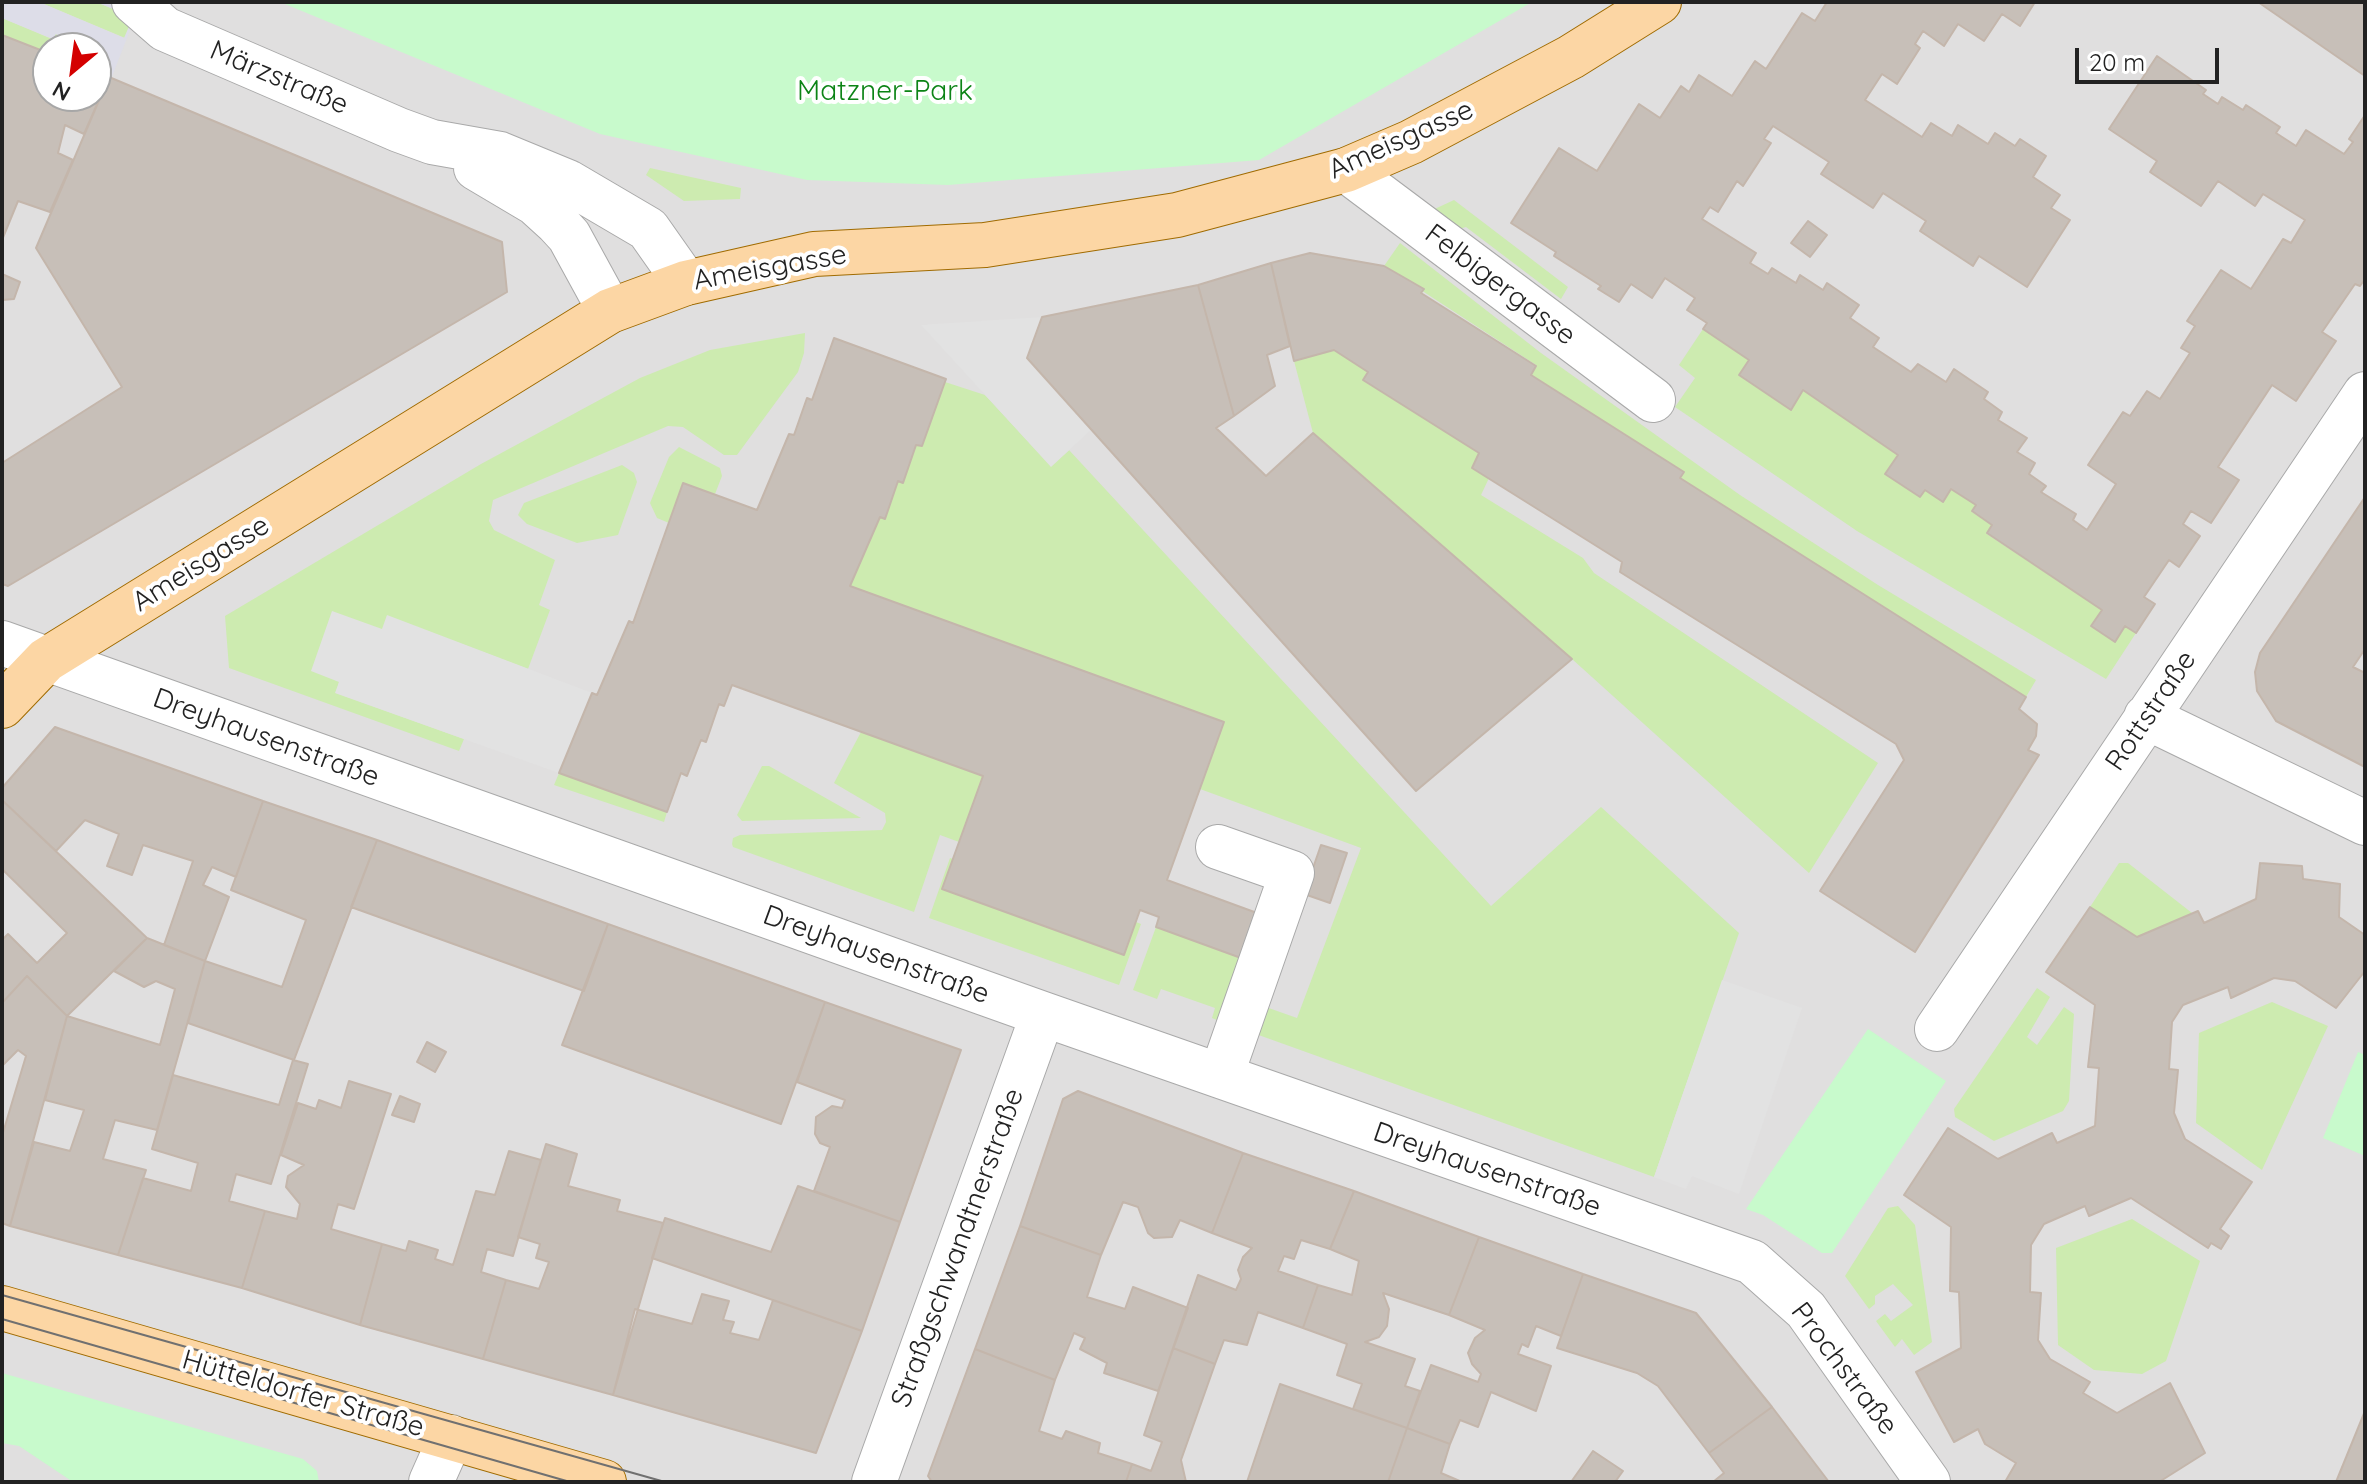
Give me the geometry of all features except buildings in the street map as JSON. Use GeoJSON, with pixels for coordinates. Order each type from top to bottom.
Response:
{"type":"FeatureCollection","features":[{"type":"Feature","properties":{"kind":"main road","name":"Ameisgasse"},"geometry":{"type":"LineString","coordinates":[[2,706],[46,660],[610,311],[686,283],[814,254],[985,245],[1177,215],[1346,170],[1411,142],[1558,64],[1659,2]]}},
{"type":"Feature","properties":{"kind":"main road","name":"Hütteldorfer Straße"},"geometry":{"type":"LineString","coordinates":[[2,1308],[604,1482]]}},
{"type":"Feature","properties":{"kind":"street","name":"Märzstraße"},"geometry":{"type":"LineString","coordinates":[[150,16],[432,142],[535,203],[569,236],[610,311]]}},
{"type":"Feature","properties":{"kind":"street","name":"Märzstraße"},"geometry":{"type":"LineString","coordinates":[[432,142],[500,154],[568,182],[648,229],[686,283]]}},
{"type":"Feature","properties":{"kind":"street","name":"Felbigergasse"},"geometry":{"type":"LineString","coordinates":[[1346,170],[1653,400]]}},
{"type":"Feature","properties":{"kind":"street","name":"Rottstraße"},"geometry":{"type":"LineString","coordinates":[[1937,1029],[2365,394]]}},
{"type":"Feature","properties":{"kind":"street","name":"Dreyhausenstraße"},"geometry":{"type":"LineString","coordinates":[[2,643],[1043,1014],[1752,1262]]}},
{"type":"Feature","properties":{"kind":"street"},"geometry":{"type":"LineString","coordinates":[[2146,717],[2365,823]]}},
{"type":"Feature","properties":{"kind":"street"},"geometry":{"type":"LineString","coordinates":[[1218,847],[1292,873],[1221,1076]]}},
{"type":"Feature","properties":{"kind":"street","name":"Straßgschwandtnerstraße"},"geometry":{"type":"LineString","coordinates":[[874,1482],[1043,1014]]}},
{"type":"Feature","properties":{"kind":"street","name":"Prochstraße"},"geometry":{"type":"LineString","coordinates":[[1752,1262],[1806,1310],[1928,1482]]}},
{"type":"Feature","properties":{"kind":"street"},"geometry":{"type":"LineString","coordinates":[[431,1482],[451,1437]]}},
{"type":"Feature","properties":{"kind":"shaded area"},"geometry":{"type":"Polygon","coordinates":[[[2,2],[2365,2],[2365,1482],[2,1482],[2,2]]]}},
{"type":"Feature","properties":{"kind":"shaded area"},"geometry":{"type":"Polygon","coordinates":[[[2,2],[39,2],[110,32],[36,32],[2,18],[2,2]]]}},
{"type":"Feature","properties":{"kind":"shaded area"},"geometry":{"type":"Polygon","coordinates":[[[96,2],[141,2],[112,76],[112,33],[124,38],[133,17],[96,2]]]}},
{"type":"Feature","properties":{"kind":"shaded area"},"geometry":{"type":"Polygon","coordinates":[[[1042,317],[1027,358],[1091,430],[1051,467],[921,325],[1042,317]]]}},
{"type":"Feature","properties":{"kind":"shaded area"},"geometry":{"type":"Polygon","coordinates":[[[332,611],[382,629],[387,615],[592,693],[559,773],[335,693],[339,682],[311,671],[332,611]]]}},
{"type":"Feature","properties":{"kind":"shaded area"},"geometry":{"type":"Polygon","coordinates":[[[1722,980],[1802,1008],[1739,1194],[1692,1176],[1686,1189],[1654,1177],[1722,980]]]}},
{"type":"Feature","properties":{"kind":"green space"},"geometry":{"type":"Polygon","coordinates":[[[39,2],[96,2],[133,17],[125,38],[39,2]]]}},
{"type":"Feature","properties":{"kind":"green space","name":"Matzner-Park"},"geometry":{"type":"Polygon","coordinates":[[[280,2],[1532,2],[1259,160],[948,185],[807,180],[600,134],[280,2]]]}},
{"type":"Feature","properties":{"kind":"green space"},"geometry":{"type":"Polygon","coordinates":[[[2,18],[35,32],[32,32],[32,47],[2,35],[2,18]]]}},
{"type":"Feature","properties":{"kind":"green space"},"geometry":{"type":"Polygon","coordinates":[[[650,168],[741,188],[740,199],[684,201],[646,175],[650,168]]]}},
{"type":"Feature","properties":{"kind":"green space"},"geometry":{"type":"Polygon","coordinates":[[[1454,200],[1568,287],[1561,299],[1466,227],[1449,232],[1426,213],[1454,200]]]}},
{"type":"Feature","properties":{"kind":"green space"},"geometry":{"type":"Polygon","coordinates":[[[1400,243],[1541,353],[1740,495],[1878,585],[2036,680],[2026,697],[1680,478],[1683,472],[1531,375],[1536,365],[1384,266],[1400,243]]]}},
{"type":"Feature","properties":{"kind":"green space"},"geometry":{"type":"Polygon","coordinates":[[[1703,329],[1749,360],[1740,375],[1790,410],[1803,390],[1898,455],[1885,474],[1919,497],[1925,490],[1943,502],[1951,489],[1976,505],[1972,512],[1992,525],[1987,534],[2102,610],[2091,626],[2115,642],[2125,626],[2136,633],[2106,679],[1857,531],[1675,407],[1695,378],[1679,365],[1703,329]]]}},
{"type":"Feature","properties":{"kind":"green space"},"geometry":{"type":"Polygon","coordinates":[[[805,333],[804,353],[798,372],[737,455],[724,455],[683,427],[668,426],[493,500],[489,521],[494,530],[555,560],[539,605],[550,610],[528,669],[387,616],[383,629],[339,682],[336,693],[464,739],[459,751],[229,668],[225,616],[481,464],[640,378],[710,350],[805,333]]]}},
{"type":"Feature","properties":{"kind":"green space"},"geometry":{"type":"Polygon","coordinates":[[[1334,350],[1368,372],[1364,381],[1479,453],[1472,468],[1489,478],[1481,495],[1583,558],[1594,573],[1878,763],[1809,873],[1572,659],[1313,433],[1294,361],[1334,350]]]}},
{"type":"Feature","properties":{"kind":"green space"},"geometry":{"type":"Polygon","coordinates":[[[945,382],[985,395],[1051,466],[1069,450],[1491,906],[1601,807],[1739,933],[1654,1177],[1253,1033],[1263,1006],[1297,1018],[1361,848],[1200,789],[1223,722],[850,586],[880,517],[885,518],[898,481],[903,482],[916,445],[922,445],[945,382]]]}},
{"type":"Feature","properties":{"kind":"green space"},"geometry":{"type":"Polygon","coordinates":[[[679,447],[720,468],[722,476],[715,494],[683,483],[669,523],[657,518],[650,503],[669,457],[679,447]]]}},
{"type":"Feature","properties":{"kind":"green space"},"geometry":{"type":"Polygon","coordinates":[[[622,465],[634,473],[637,482],[618,535],[577,543],[527,524],[518,515],[524,503],[622,465]]]}},
{"type":"Feature","properties":{"kind":"green space"},"geometry":{"type":"Polygon","coordinates":[[[861,732],[983,776],[959,842],[940,835],[914,912],[733,847],[732,844],[733,838],[740,835],[882,830],[886,822],[885,813],[834,783],[861,732]]]}},
{"type":"Feature","properties":{"kind":"green space"},"geometry":{"type":"Polygon","coordinates":[[[762,766],[769,766],[861,818],[742,821],[737,815],[762,766]]]}},
{"type":"Feature","properties":{"kind":"green space"},"geometry":{"type":"Polygon","coordinates":[[[559,773],[667,812],[664,822],[554,785],[559,773]]]}},
{"type":"Feature","properties":{"kind":"green space"},"geometry":{"type":"Polygon","coordinates":[[[950,858],[953,859],[943,889],[1123,955],[1136,922],[1141,924],[1119,985],[929,918],[950,858]]]}},
{"type":"Feature","properties":{"kind":"green space"},"geometry":{"type":"Polygon","coordinates":[[[2119,863],[2128,863],[2192,913],[2137,937],[2090,907],[2119,863]]]}},
{"type":"Feature","properties":{"kind":"green space"},"geometry":{"type":"Polygon","coordinates":[[[1156,927],[1241,958],[1219,1021],[1212,1018],[1215,1008],[1161,989],[1157,999],[1133,990],[1156,927]]]}},
{"type":"Feature","properties":{"kind":"green space"},"geometry":{"type":"Polygon","coordinates":[[[2037,988],[2050,997],[2027,1037],[2037,1045],[2064,1007],[2074,1014],[2069,1101],[2063,1111],[1994,1141],[1955,1117],[1954,1109],[2037,988]]]}},
{"type":"Feature","properties":{"kind":"green space"},"geometry":{"type":"Polygon","coordinates":[[[2272,1002],[2328,1026],[2262,1170],[2196,1123],[2199,1033],[2272,1002]]]}},
{"type":"Feature","properties":{"kind":"green space"},"geometry":{"type":"Polygon","coordinates":[[[1868,1029],[1946,1081],[1832,1253],[1822,1253],[1763,1215],[1746,1209],[1868,1029]]]}},
{"type":"Feature","properties":{"kind":"green space"},"geometry":{"type":"Polygon","coordinates":[[[2358,1052],[2365,1055],[2365,1156],[2323,1138],[2358,1052]]]}},
{"type":"Feature","properties":{"kind":"green space"},"geometry":{"type":"Polygon","coordinates":[[[1898,1206],[1915,1225],[1932,1342],[1914,1355],[1902,1339],[1895,1347],[1876,1321],[1885,1314],[1891,1321],[1913,1305],[1893,1284],[1875,1296],[1875,1304],[1869,1309],[1845,1276],[1888,1208],[1898,1206]]]}},
{"type":"Feature","properties":{"kind":"green space"},"geometry":{"type":"Polygon","coordinates":[[[2132,1219],[2200,1261],[2166,1361],[2142,1374],[2094,1370],[2058,1345],[2056,1248],[2132,1219]]]}},
{"type":"Feature","properties":{"kind":"green space"},"geometry":{"type":"Polygon","coordinates":[[[2,1373],[303,1459],[317,1471],[319,1482],[73,1482],[19,1446],[2,1443],[2,1373]]]}},
{"type":"Feature","properties":{"kind":"tram line"},"geometry":{"type":"LineString","coordinates":[[2,1295],[665,1482]]}},
{"type":"Feature","properties":{"kind":"tram line"},"geometry":{"type":"LineString","coordinates":[[2,1319],[570,1482]]}}]}
